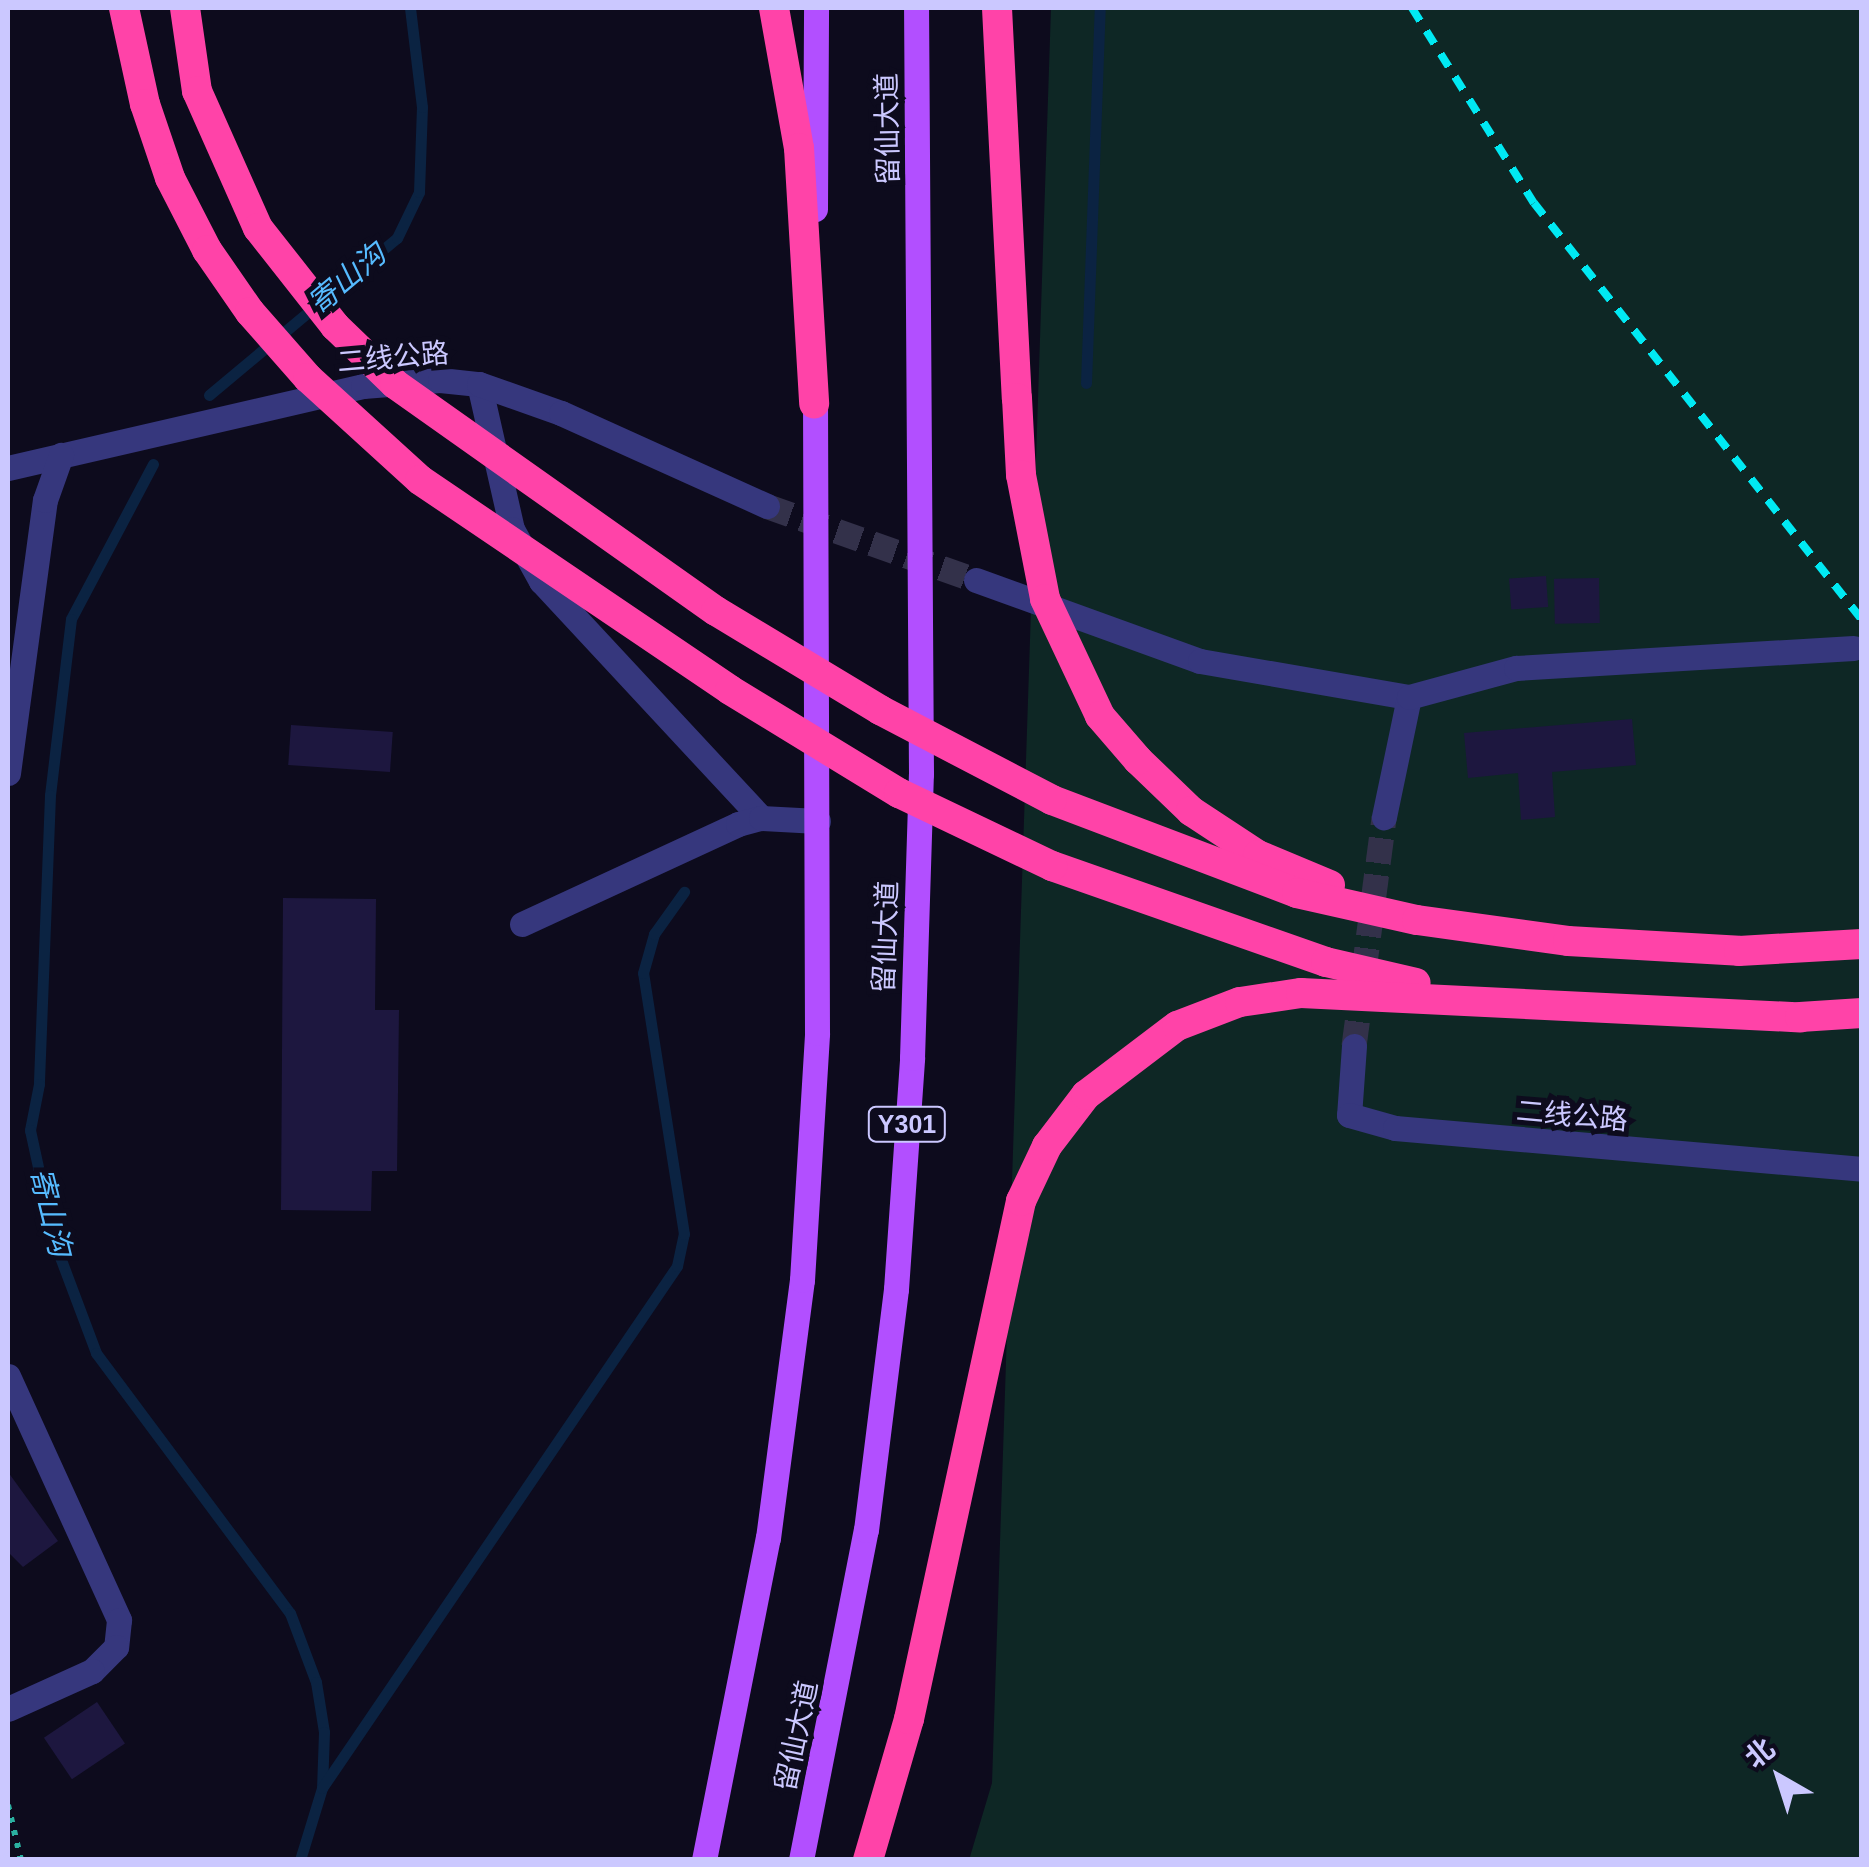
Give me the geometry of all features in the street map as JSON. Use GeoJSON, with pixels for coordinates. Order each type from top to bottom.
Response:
{"type":"FeatureCollection","features":[{"type":"Feature","properties":{"kind":"highway"},"geometry":{"type":"LineString","coordinates":[[124,8],[145,104],[178,192],[250,312],[308,378],[420,480],[747,700],[899,793],[1052,866],[1326,962],[1472,997]]}},
{"type":"Feature","properties":{"kind":"highway"},"geometry":{"type":"LineString","coordinates":[[185,8],[197,91],[258,228],[335,326],[395,384],[716,611],[880,710],[1052,800],[1298,894],[1416,920],[1568,941],[1739,951],[1862,944]]}},
{"type":"Feature","properties":{"kind":"highway"},"geometry":{"type":"LineString","coordinates":[[774,8],[799,148],[814,404]]}},
{"type":"Feature","properties":{"kind":"highway"},"geometry":{"type":"LineString","coordinates":[[998,8],[1021,475],[1045,598],[1100,716],[1191,811],[1258,855],[1416,920]]}},
{"type":"Feature","properties":{"kind":"highway"},"geometry":{"type":"LineString","coordinates":[[868,1860],[909,1720],[1022,1201],[1047,1146],[1086,1095],[1177,1026],[1240,1002],[1301,993],[1472,997],[1644,1010],[1862,1013]]}},
{"type":"Feature","properties":{"kind":"main road"},"geometry":{"type":"LineString","coordinates":[[704,1860],[768,1538],[802,1280],[817,1033],[816,8]]}},
{"type":"Feature","properties":{"kind":"main road","name":"留仙大道"},"geometry":{"type":"LineString","coordinates":[[801,1860],[866,1530],[896,1289],[921,774],[922,381],[916,8]]}},
{"type":"Feature","properties":{"kind":"street","name":"二线公路"},"geometry":{"type":"LineString","coordinates":[[8,468],[363,386],[479,384],[561,412],[766,506]]}},
{"type":"Feature","properties":{"kind":"street"},"geometry":{"type":"LineString","coordinates":[[479,384],[512,529],[540,581],[761,818]]}},
{"type":"Feature","properties":{"kind":"street"},"geometry":{"type":"LineString","coordinates":[[8,772],[45,500],[60,455]]}},
{"type":"Feature","properties":{"kind":"street"},"geometry":{"type":"LineString","coordinates":[[976,580],[1200,661],[1409,696],[1516,668],[1853,648]]}},
{"type":"Feature","properties":{"kind":"street"},"geometry":{"type":"LineString","coordinates":[[1384,817],[1409,696]]}},
{"type":"Feature","properties":{"kind":"street"},"geometry":{"type":"LineString","coordinates":[[522,924],[761,818],[818,822]]}},
{"type":"Feature","properties":{"kind":"street","name":"二线公路"},"geometry":{"type":"LineString","coordinates":[[1354,1046],[1349,1115],[1395,1128],[1862,1169]]}},
{"type":"Feature","properties":{"kind":"street"},"geometry":{"type":"LineString","coordinates":[[8,1376],[14,1412],[119,1620],[116,1647],[92,1671],[8,1709]]}},
{"type":"Feature","properties":{"kind":"path"},"geometry":{"type":"LineString","coordinates":[[8,1805],[21,1860]]}},
{"type":"Feature","properties":{"kind":"green space"},"geometry":{"type":"Polygon","coordinates":[[[1051,8],[1861,8],[1861,1859],[969,1860],[992,1783],[1051,8]]]}},
{"type":"Feature","properties":{"kind":"building"},"geometry":{"type":"Polygon","coordinates":[[[1546,576],[1548,607],[1511,610],[1509,579],[1546,576]]]}},
{"type":"Feature","properties":{"kind":"building"},"geometry":{"type":"Polygon","coordinates":[[[1599,578],[1600,623],[1555,624],[1554,579],[1599,578]]]}},
{"type":"Feature","properties":{"kind":"building"},"geometry":{"type":"Polygon","coordinates":[[[1632,719],[1636,765],[1552,772],[1555,817],[1521,820],[1518,773],[1468,778],[1464,733],[1632,719]]]}},
{"type":"Feature","properties":{"kind":"building"},"geometry":{"type":"Polygon","coordinates":[[[291,725],[393,732],[390,772],[288,765],[291,725]]]}},
{"type":"Feature","properties":{"kind":"building"},"geometry":{"type":"Polygon","coordinates":[[[283,898],[376,899],[375,1010],[399,1010],[397,1171],[372,1171],[371,1211],[281,1210],[283,898]]]}},
{"type":"Feature","properties":{"kind":"building"},"geometry":{"type":"Polygon","coordinates":[[[8,1472],[58,1541],[23,1567],[8,1552],[8,1472]]]}},
{"type":"Feature","properties":{"kind":"building"},"geometry":{"type":"Polygon","coordinates":[[[97,1702],[125,1743],[72,1779],[44,1738],[97,1702]]]}},
{"type":"Feature","properties":{"kind":"waterway","name":"寄山沟"},"geometry":{"type":"LineString","coordinates":[[209,395],[397,238],[419,192],[422,107],[410,8]]}},
{"type":"Feature","properties":{"kind":"waterway","name":"寄山沟"},"geometry":{"type":"LineString","coordinates":[[1086,383],[1100,8]]}},
{"type":"Feature","properties":{"kind":"waterway","name":"寄山沟"},"geometry":{"type":"LineString","coordinates":[[153,464],[71,619],[50,795],[39,1084],[30,1130],[54,1241],[96,1353],[290,1613],[316,1682],[324,1732],[322,1788],[300,1860]]}},
{"type":"Feature","properties":{"kind":"waterway","name":"寄山沟"},"geometry":{"type":"LineString","coordinates":[[322,1788],[677,1266],[684,1234],[643,973],[654,934],[684,892]]}},
{"type":"Feature","properties":{"kind":"tunnel"},"geometry":{"type":"LineString","coordinates":[[767,506],[976,580]]}},
{"type":"Feature","properties":{"kind":"tunnel"},"geometry":{"type":"LineString","coordinates":[[1354,1046],[1384,817]]}},
{"type":"Feature","properties":{"kind":"railway"},"geometry":{"type":"LineString","coordinates":[[1412,8],[1534,203],[1862,620]]}}]}
